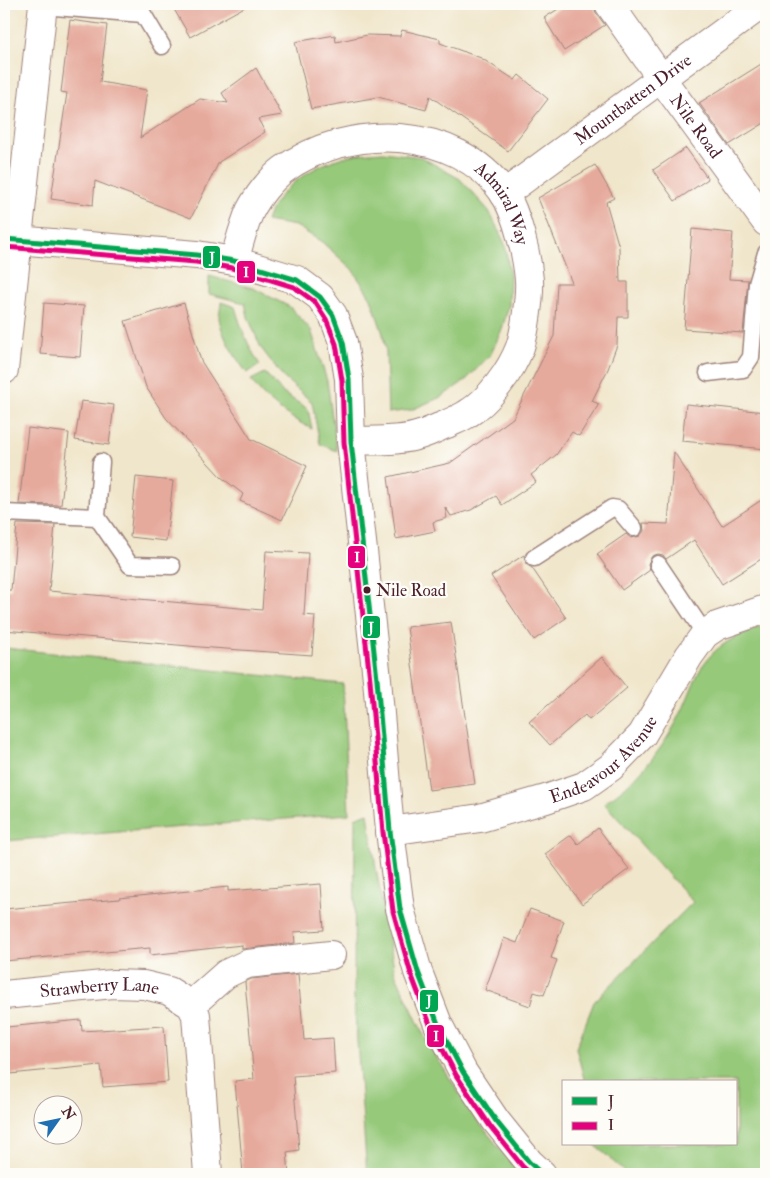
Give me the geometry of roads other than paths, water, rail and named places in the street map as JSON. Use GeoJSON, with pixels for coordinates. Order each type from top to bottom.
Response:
{"type":"FeatureCollection","features":[{"type":"Feature","properties":{"kind":"street","name":"Nile Road"},"geometry":{"type":"LineString","coordinates":[[609,4],[766,222]]}},
{"type":"Feature","properties":{"kind":"street","name":"Mountbatten Drive"},"geometry":{"type":"LineString","coordinates":[[504,194],[762,4]]}},
{"type":"Feature","properties":{"kind":"street"},"geometry":{"type":"LineString","coordinates":[[4,370],[11,239],[42,5]]}},
{"type":"Feature","properties":{"kind":"street","name":"Admiral Way"},"geometry":{"type":"LineString","coordinates":[[234,261],[251,210],[265,188],[283,170],[334,144],[363,138],[398,137],[441,146],[472,162],[504,194],[517,223],[525,253],[529,281],[520,347],[505,375],[490,396],[468,414],[421,435],[388,440],[352,441]]}},
{"type":"Feature","properties":{"kind":"street"},"geometry":{"type":"LineString","coordinates":[[11,239],[197,255],[234,261],[297,280],[320,297],[333,315],[343,342],[349,379],[352,441],[377,679],[390,831],[400,909],[418,972],[438,1024],[463,1072],[496,1121],[529,1162],[542,1174]]}},
{"type":"Feature","properties":{"kind":"street","name":"Endeavour Avenue"},"geometry":{"type":"LineString","coordinates":[[390,831],[480,818],[584,786],[611,768],[642,734],[689,656],[705,634],[717,626],[766,609]]}},
{"type":"Feature","properties":{"kind":"street"},"geometry":{"type":"LineString","coordinates":[[208,1174],[196,1015],[191,1005],[226,974],[246,964],[331,955]]}},
{"type":"Feature","properties":{"kind":"street","name":"Strawberry Lane"},"geometry":{"type":"LineString","coordinates":[[4,995],[113,984],[144,985],[169,991],[191,1005]]}},
{"type":"Feature","properties":{"kind":"lane"},"geometry":{"type":"LineString","coordinates":[[42,5],[143,14],[162,46]]}},
{"type":"Feature","properties":{"kind":"lane"},"geometry":{"type":"LineString","coordinates":[[708,373],[743,370],[751,356],[756,284],[766,253]]}},
{"type":"Feature","properties":{"kind":"lane"},"geometry":{"type":"LineString","coordinates":[[101,462],[97,517],[130,565],[172,566]]}},
{"type":"Feature","properties":{"kind":"lane"},"geometry":{"type":"LineString","coordinates":[[534,558],[612,508],[618,509],[634,528]]}},
{"type":"Feature","properties":{"kind":"lane"},"geometry":{"type":"LineString","coordinates":[[4,513],[97,517]]}},
{"type":"Feature","properties":{"kind":"lane"},"geometry":{"type":"LineString","coordinates":[[658,564],[705,634]]}},
{"type":"Feature","properties":{"kind":"place","name":"Nile Road"},"geometry":{"type":"Point","coordinates":[367,590]}}]}
